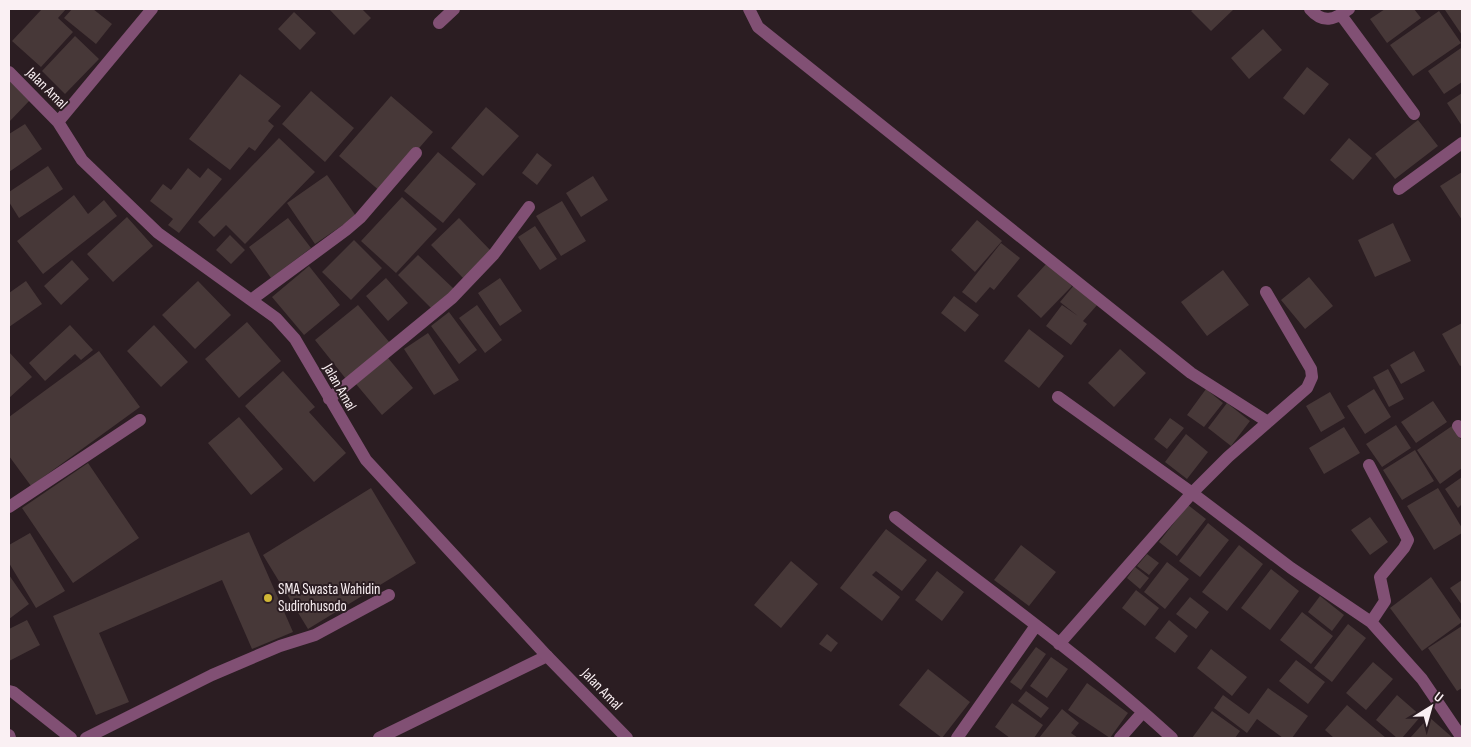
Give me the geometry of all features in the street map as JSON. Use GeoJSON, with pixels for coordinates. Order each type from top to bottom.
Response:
{"type":"FeatureCollection","features":[{"type":"Feature","properties":{"kind":"street"},"geometry":{"type":"LineString","coordinates":[[58,122],[152,9]]}},
{"type":"Feature","properties":{"kind":"street"},"geometry":{"type":"LineString","coordinates":[[439,23],[454,9]]}},
{"type":"Feature","properties":{"kind":"street"},"geometry":{"type":"LineString","coordinates":[[749,9],[758,27],[1191,373],[1268,422]]}},
{"type":"Feature","properties":{"kind":"street"},"geometry":{"type":"LineString","coordinates":[[1310,9],[1320,19],[1328,20],[1345,12],[1414,114]]}},
{"type":"Feature","properties":{"kind":"street","name":"Jalan Amal"},"geometry":{"type":"LineString","coordinates":[[9,72],[58,122],[82,160],[158,233],[276,318],[295,339],[328,400],[366,460],[547,656],[627,738]]}},
{"type":"Feature","properties":{"kind":"street"},"geometry":{"type":"LineString","coordinates":[[1399,189],[1462,143]]}},
{"type":"Feature","properties":{"kind":"street"},"geometry":{"type":"LineString","coordinates":[[251,300],[360,218],[416,153]]}},
{"type":"Feature","properties":{"kind":"street"},"geometry":{"type":"LineString","coordinates":[[328,400],[452,298],[494,254],[529,206]]}},
{"type":"Feature","properties":{"kind":"street"},"geometry":{"type":"LineString","coordinates":[[1059,644],[1192,493],[1228,457],[1307,388],[1312,377],[1311,369],[1266,292]]}},
{"type":"Feature","properties":{"kind":"street"},"geometry":{"type":"LineString","coordinates":[[1058,397],[1192,493],[1291,568],[1371,622],[1422,679],[1462,738]]}},
{"type":"Feature","properties":{"kind":"street"},"geometry":{"type":"LineString","coordinates":[[9,507],[140,420]]}},
{"type":"Feature","properties":{"kind":"street"},"geometry":{"type":"LineString","coordinates":[[1369,464],[1408,540],[1404,548],[1380,577],[1385,601],[1371,622]]}},
{"type":"Feature","properties":{"kind":"street"},"geometry":{"type":"LineString","coordinates":[[895,517],[1059,644],[1172,738]]}},
{"type":"Feature","properties":{"kind":"street"},"geometry":{"type":"LineString","coordinates":[[86,738],[212,676],[280,646],[315,635],[389,595]]}},
{"type":"Feature","properties":{"kind":"street"},"geometry":{"type":"LineString","coordinates":[[957,738],[1035,627]]}},
{"type":"Feature","properties":{"kind":"street"},"geometry":{"type":"LineString","coordinates":[[379,738],[547,656]]}},
{"type":"Feature","properties":{"kind":"street"},"geometry":{"type":"LineString","coordinates":[[9,691],[13,692],[71,738]]}},
{"type":"Feature","properties":{"kind":"street"},"geometry":{"type":"LineString","coordinates":[[1120,738],[1143,712]]}},
{"type":"Feature","properties":{"kind":"building"},"geometry":{"type":"Polygon","coordinates":[[[42,9],[66,9],[58,18],[73,32],[41,67],[12,41],[42,9]]]}},
{"type":"Feature","properties":{"kind":"building"},"geometry":{"type":"Polygon","coordinates":[[[72,9],[93,9],[112,24],[96,44],[64,18],[72,9]]]}},
{"type":"Feature","properties":{"kind":"building"},"geometry":{"type":"Polygon","coordinates":[[[329,9],[362,9],[371,18],[354,35],[329,9]]]}},
{"type":"Feature","properties":{"kind":"building"},"geometry":{"type":"Polygon","coordinates":[[[1194,9],[1234,9],[1211,31],[1191,11],[1194,9]]]}},
{"type":"Feature","properties":{"kind":"building"},"geometry":{"type":"Polygon","coordinates":[[[1385,9],[1414,9],[1421,18],[1387,43],[1370,19],[1385,9]]]}},
{"type":"Feature","properties":{"kind":"building"},"geometry":{"type":"Polygon","coordinates":[[[1462,9],[1462,35],[1445,10],[1462,9]]]}},
{"type":"Feature","properties":{"kind":"building"},"geometry":{"type":"Polygon","coordinates":[[[1439,11],[1461,43],[1413,76],[1390,45],[1439,11]]]}},
{"type":"Feature","properties":{"kind":"building"},"geometry":{"type":"Polygon","coordinates":[[[294,12],[316,33],[300,50],[278,29],[294,12]]]}},
{"type":"Feature","properties":{"kind":"building"},"geometry":{"type":"Polygon","coordinates":[[[1263,29],[1282,50],[1249,79],[1231,58],[1263,29]]]}},
{"type":"Feature","properties":{"kind":"building"},"geometry":{"type":"Polygon","coordinates":[[[75,36],[99,59],[65,94],[42,71],[75,36]]]}},
{"type":"Feature","properties":{"kind":"building"},"geometry":{"type":"Polygon","coordinates":[[[1461,48],[1462,82],[1444,94],[1428,71],[1461,48]]]}},
{"type":"Feature","properties":{"kind":"building"},"geometry":{"type":"Polygon","coordinates":[[[1307,67],[1329,84],[1304,115],[1283,98],[1307,67]]]}},
{"type":"Feature","properties":{"kind":"building"},"geometry":{"type":"Polygon","coordinates":[[[240,74],[281,106],[268,121],[274,126],[255,151],[249,147],[230,170],[189,139],[240,74]]]}},
{"type":"Feature","properties":{"kind":"building"},"geometry":{"type":"Polygon","coordinates":[[[9,77],[31,99],[9,122],[9,77]]]}},
{"type":"Feature","properties":{"kind":"building"},"geometry":{"type":"Polygon","coordinates":[[[311,91],[354,128],[325,162],[282,124],[311,91]]]}},
{"type":"Feature","properties":{"kind":"building"},"geometry":{"type":"Polygon","coordinates":[[[1462,93],[1462,126],[1447,103],[1462,93]]]}},
{"type":"Feature","properties":{"kind":"building"},"geometry":{"type":"Polygon","coordinates":[[[391,96],[433,132],[381,192],[339,156],[391,96]]]}},
{"type":"Feature","properties":{"kind":"building"},"geometry":{"type":"Polygon","coordinates":[[[486,107],[519,136],[483,176],[451,148],[486,107]]]}},
{"type":"Feature","properties":{"kind":"building"},"geometry":{"type":"Polygon","coordinates":[[[1418,120],[1438,146],[1395,179],[1375,154],[1418,120]]]}},
{"type":"Feature","properties":{"kind":"building"},"geometry":{"type":"Polygon","coordinates":[[[25,124],[42,149],[9,172],[9,134],[25,124]]]}},
{"type":"Feature","properties":{"kind":"building"},"geometry":{"type":"Polygon","coordinates":[[[279,138],[315,172],[245,244],[226,225],[214,237],[198,222],[279,138]]]}},
{"type":"Feature","properties":{"kind":"building"},"geometry":{"type":"Polygon","coordinates":[[[1349,138],[1372,158],[1353,180],[1330,160],[1349,138]]]}},
{"type":"Feature","properties":{"kind":"building"},"geometry":{"type":"Polygon","coordinates":[[[438,152],[476,184],[443,223],[404,191],[438,152]]]}},
{"type":"Feature","properties":{"kind":"building"},"geometry":{"type":"Polygon","coordinates":[[[537,153],[552,165],[537,185],[522,173],[537,153]]]}},
{"type":"Feature","properties":{"kind":"building"},"geometry":{"type":"Polygon","coordinates":[[[48,166],[63,189],[19,218],[9,202],[9,192],[48,166]]]}},
{"type":"Feature","properties":{"kind":"building"},"geometry":{"type":"Polygon","coordinates":[[[188,168],[200,178],[208,168],[222,179],[179,233],[168,225],[173,219],[150,201],[163,184],[171,190],[188,168]]]}},
{"type":"Feature","properties":{"kind":"building"},"geometry":{"type":"Polygon","coordinates":[[[1462,172],[1462,220],[1440,186],[1462,172]]]}},
{"type":"Feature","properties":{"kind":"building"},"geometry":{"type":"Polygon","coordinates":[[[327,175],[356,216],[315,244],[287,203],[327,175]]]}},
{"type":"Feature","properties":{"kind":"building"},"geometry":{"type":"Polygon","coordinates":[[[593,176],[608,200],[581,217],[566,193],[593,176]]]}},
{"type":"Feature","properties":{"kind":"building"},"geometry":{"type":"Polygon","coordinates":[[[74,195],[88,214],[104,200],[117,216],[43,274],[17,241],[74,195]]]}},
{"type":"Feature","properties":{"kind":"building"},"geometry":{"type":"Polygon","coordinates":[[[402,197],[437,229],[396,273],[361,241],[402,197]]]}},
{"type":"Feature","properties":{"kind":"building"},"geometry":{"type":"Polygon","coordinates":[[[562,201],[586,241],[561,256],[536,216],[562,201]]]}},
{"type":"Feature","properties":{"kind":"building"},"geometry":{"type":"Polygon","coordinates":[[[127,217],[153,246],[113,282],[87,254],[127,217]]]}},
{"type":"Feature","properties":{"kind":"building"},"geometry":{"type":"Polygon","coordinates":[[[288,218],[311,248],[271,278],[249,247],[288,218]]]}},
{"type":"Feature","properties":{"kind":"building"},"geometry":{"type":"Polygon","coordinates":[[[459,218],[493,253],[464,279],[431,245],[459,218]]]}},
{"type":"Feature","properties":{"kind":"building"},"geometry":{"type":"Polygon","coordinates":[[[977,220],[1002,241],[975,272],[951,250],[977,220]]]}},
{"type":"Feature","properties":{"kind":"building"},"geometry":{"type":"Polygon","coordinates":[[[1393,223],[1411,261],[1375,277],[1358,240],[1393,223]]]}},
{"type":"Feature","properties":{"kind":"building"},"geometry":{"type":"Polygon","coordinates":[[[535,226],[557,259],[540,270],[518,237],[535,226]]]}},
{"type":"Feature","properties":{"kind":"building"},"geometry":{"type":"Polygon","coordinates":[[[230,235],[245,250],[231,264],[216,250],[230,235]]]}},
{"type":"Feature","properties":{"kind":"building"},"geometry":{"type":"Polygon","coordinates":[[[354,240],[382,268],[351,300],[322,272],[354,240]]]}},
{"type":"Feature","properties":{"kind":"building"},"geometry":{"type":"Polygon","coordinates":[[[1001,243],[1020,258],[994,290],[990,287],[976,303],[962,292],[1001,243]]]}},
{"type":"Feature","properties":{"kind":"building"},"geometry":{"type":"Polygon","coordinates":[[[418,255],[454,289],[433,310],[398,275],[418,255]]]}},
{"type":"Feature","properties":{"kind":"building"},"geometry":{"type":"Polygon","coordinates":[[[72,260],[89,279],[61,305],[44,286],[72,260]]]}},
{"type":"Feature","properties":{"kind":"building"},"geometry":{"type":"Polygon","coordinates":[[[1047,263],[1072,286],[1041,318],[1017,296],[1047,263]]]}},
{"type":"Feature","properties":{"kind":"building"},"geometry":{"type":"Polygon","coordinates":[[[309,266],[340,305],[304,335],[272,297],[309,266]]]}},
{"type":"Feature","properties":{"kind":"building"},"geometry":{"type":"Polygon","coordinates":[[[1223,270],[1249,305],[1207,336],[1181,302],[1223,270]]]}},
{"type":"Feature","properties":{"kind":"building"},"geometry":{"type":"Polygon","coordinates":[[[1309,277],[1333,306],[1305,329],[1281,300],[1309,277]]]}},
{"type":"Feature","properties":{"kind":"building"},"geometry":{"type":"Polygon","coordinates":[[[386,278],[408,303],[388,321],[366,296],[386,278]]]}},
{"type":"Feature","properties":{"kind":"building"},"geometry":{"type":"Polygon","coordinates":[[[500,278],[522,311],[500,326],[478,293],[500,278]]]}},
{"type":"Feature","properties":{"kind":"building"},"geometry":{"type":"Polygon","coordinates":[[[26,281],[42,304],[9,327],[9,293],[26,281]]]}},
{"type":"Feature","properties":{"kind":"building"},"geometry":{"type":"Polygon","coordinates":[[[198,281],[231,315],[195,349],[162,315],[198,281]]]}},
{"type":"Feature","properties":{"kind":"building"},"geometry":{"type":"Polygon","coordinates":[[[1075,284],[1098,304],[1083,321],[1087,324],[1071,345],[1046,326],[1062,305],[1078,316],[1060,302],[1075,284]]]}},
{"type":"Feature","properties":{"kind":"building"},"geometry":{"type":"Polygon","coordinates":[[[954,296],[979,315],[965,332],[941,313],[954,296]]]}},
{"type":"Feature","properties":{"kind":"building"},"geometry":{"type":"Polygon","coordinates":[[[358,305],[390,343],[346,379],[315,340],[358,305]]]}},
{"type":"Feature","properties":{"kind":"building"},"geometry":{"type":"Polygon","coordinates":[[[477,305],[502,340],[485,353],[459,318],[477,305]]]}},
{"type":"Feature","properties":{"kind":"building"},"geometry":{"type":"Polygon","coordinates":[[[449,312],[477,350],[459,364],[431,326],[449,312]]]}},
{"type":"Feature","properties":{"kind":"building"},"geometry":{"type":"Polygon","coordinates":[[[247,322],[281,361],[239,398],[205,359],[247,322]]]}},
{"type":"Feature","properties":{"kind":"building"},"geometry":{"type":"Polygon","coordinates":[[[1462,323],[1462,365],[1460,366],[1442,334],[1462,323]]]}},
{"type":"Feature","properties":{"kind":"building"},"geometry":{"type":"Polygon","coordinates":[[[70,325],[93,350],[81,360],[75,354],[45,381],[29,363],[70,325]]]}},
{"type":"Feature","properties":{"kind":"building"},"geometry":{"type":"Polygon","coordinates":[[[154,325],[188,362],[161,387],[127,351],[154,325]]]}},
{"type":"Feature","properties":{"kind":"building"},"geometry":{"type":"Polygon","coordinates":[[[1029,329],[1064,356],[1039,388],[1004,361],[1029,329]]]}},
{"type":"Feature","properties":{"kind":"building"},"geometry":{"type":"Polygon","coordinates":[[[428,333],[459,380],[434,395],[404,349],[428,333]]]}},
{"type":"Feature","properties":{"kind":"building"},"geometry":{"type":"Polygon","coordinates":[[[1120,349],[1146,373],[1114,407],[1088,383],[1120,349]]]}},
{"type":"Feature","properties":{"kind":"building"},"geometry":{"type":"Polygon","coordinates":[[[99,351],[140,407],[31,486],[9,456],[9,417],[99,351]]]}},
{"type":"Feature","properties":{"kind":"building"},"geometry":{"type":"Polygon","coordinates":[[[1414,351],[1425,371],[1401,384],[1390,365],[1414,351]]]}},
{"type":"Feature","properties":{"kind":"building"},"geometry":{"type":"Polygon","coordinates":[[[9,352],[32,377],[9,398],[9,352]]]}},
{"type":"Feature","properties":{"kind":"building"},"geometry":{"type":"Polygon","coordinates":[[[388,358],[413,388],[382,415],[356,384],[388,358]]]}},
{"type":"Feature","properties":{"kind":"building"},"geometry":{"type":"Polygon","coordinates":[[[1388,369],[1404,399],[1389,407],[1373,377],[1388,369]]]}},
{"type":"Feature","properties":{"kind":"building"},"geometry":{"type":"Polygon","coordinates":[[[283,371],[315,407],[309,412],[346,453],[314,482],[245,406],[283,371]]]}},
{"type":"Feature","properties":{"kind":"building"},"geometry":{"type":"Polygon","coordinates":[[[1206,389],[1223,403],[1204,427],[1187,415],[1206,389]]]}},
{"type":"Feature","properties":{"kind":"building"},"geometry":{"type":"Polygon","coordinates":[[[1374,389],[1391,417],[1365,434],[1347,406],[1374,389]]]}},
{"type":"Feature","properties":{"kind":"building"},"geometry":{"type":"Polygon","coordinates":[[[1330,392],[1345,418],[1321,432],[1306,406],[1330,392]]]}},
{"type":"Feature","properties":{"kind":"building"},"geometry":{"type":"Polygon","coordinates":[[[1433,401],[1447,422],[1416,443],[1401,422],[1433,401]]]}},
{"type":"Feature","properties":{"kind":"building"},"geometry":{"type":"Polygon","coordinates":[[[1227,403],[1250,421],[1231,446],[1208,428],[1227,403]]]}},
{"type":"Feature","properties":{"kind":"building"},"geometry":{"type":"Polygon","coordinates":[[[239,417],[283,469],[251,495],[208,443],[239,417]]]}},
{"type":"Feature","properties":{"kind":"building"},"geometry":{"type":"Polygon","coordinates":[[[1170,418],[1184,428],[1167,449],[1154,439],[1170,418]]]}},
{"type":"Feature","properties":{"kind":"building"},"geometry":{"type":"Polygon","coordinates":[[[1396,425],[1411,448],[1382,467],[1366,444],[1396,425]]]}},
{"type":"Feature","properties":{"kind":"building"},"geometry":{"type":"Polygon","coordinates":[[[1452,426],[1462,441],[1462,468],[1440,484],[1417,450],[1452,426]]]}},
{"type":"Feature","properties":{"kind":"building"},"geometry":{"type":"Polygon","coordinates":[[[1344,427],[1360,453],[1324,474],[1309,448],[1344,427]]]}},
{"type":"Feature","properties":{"kind":"building"},"geometry":{"type":"Polygon","coordinates":[[[1186,434],[1208,452],[1187,479],[1165,462],[1186,434]]]}},
{"type":"Feature","properties":{"kind":"building"},"geometry":{"type":"Polygon","coordinates":[[[1415,450],[1434,481],[1402,500],[1383,470],[1415,450]]]}},
{"type":"Feature","properties":{"kind":"building"},"geometry":{"type":"Polygon","coordinates":[[[88,463],[139,538],[73,583],[22,508],[88,463]]]}},
{"type":"Feature","properties":{"kind":"building"},"geometry":{"type":"Polygon","coordinates":[[[1462,477],[1462,504],[1458,508],[1445,489],[1462,477]]]}},
{"type":"Feature","properties":{"kind":"building"},"geometry":{"type":"Polygon","coordinates":[[[371,488],[416,563],[308,629],[263,555],[371,488]]]}},
{"type":"Feature","properties":{"kind":"building"},"geometry":{"type":"Polygon","coordinates":[[[1438,488],[1462,528],[1462,533],[1434,550],[1407,506],[1438,488]]]}},
{"type":"Feature","properties":{"kind":"building"},"geometry":{"type":"Polygon","coordinates":[[[1188,505],[1206,519],[1177,556],[1159,542],[1188,505]]]}},
{"type":"Feature","properties":{"kind":"building"},"geometry":{"type":"Polygon","coordinates":[[[1370,517],[1388,542],[1370,555],[1351,530],[1370,517]]]}},
{"type":"Feature","properties":{"kind":"building"},"geometry":{"type":"Polygon","coordinates":[[[1208,523],[1229,540],[1200,577],[1179,561],[1208,523]]]}},
{"type":"Feature","properties":{"kind":"building"},"geometry":{"type":"Polygon","coordinates":[[[886,529],[927,560],[902,591],[876,571],[872,575],[900,597],[882,621],[840,588],[886,529]]]}},
{"type":"Feature","properties":{"kind":"building"},"geometry":{"type":"Polygon","coordinates":[[[249,532],[293,632],[252,649],[222,580],[99,633],[129,702],[96,715],[53,616],[249,532]]]}},
{"type":"Feature","properties":{"kind":"building"},"geometry":{"type":"Polygon","coordinates":[[[30,533],[65,591],[36,608],[9,563],[9,545],[30,533]]]}},
{"type":"Feature","properties":{"kind":"building"},"geometry":{"type":"Polygon","coordinates":[[[1021,545],[1056,572],[1029,606],[994,580],[1021,545]]]}},
{"type":"Feature","properties":{"kind":"building"},"geometry":{"type":"Polygon","coordinates":[[[1239,545],[1263,564],[1227,611],[1202,592],[1239,545]]]}},
{"type":"Feature","properties":{"kind":"building"},"geometry":{"type":"Polygon","coordinates":[[[1147,554],[1159,563],[1149,575],[1137,566],[1147,554]]]}},
{"type":"Feature","properties":{"kind":"building"},"geometry":{"type":"Polygon","coordinates":[[[791,561],[818,584],[781,628],[754,605],[791,561]]]}},
{"type":"Feature","properties":{"kind":"building"},"geometry":{"type":"Polygon","coordinates":[[[1167,562],[1189,579],[1165,609],[1144,592],[1167,562]]]}},
{"type":"Feature","properties":{"kind":"building"},"geometry":{"type":"Polygon","coordinates":[[[1135,567],[1149,578],[1140,589],[1127,578],[1135,567]]]}},
{"type":"Feature","properties":{"kind":"building"},"geometry":{"type":"Polygon","coordinates":[[[1271,569],[1299,591],[1270,630],[1241,608],[1271,569]]]}},
{"type":"Feature","properties":{"kind":"building"},"geometry":{"type":"Polygon","coordinates":[[[937,571],[964,592],[942,621],[915,600],[937,571]]]}},
{"type":"Feature","properties":{"kind":"building"},"geometry":{"type":"Polygon","coordinates":[[[9,575],[29,604],[9,619],[9,575]]]}},
{"type":"Feature","properties":{"kind":"building"},"geometry":{"type":"Polygon","coordinates":[[[1431,577],[1462,622],[1422,651],[1390,608],[1431,577]]]}},
{"type":"Feature","properties":{"kind":"building"},"geometry":{"type":"Polygon","coordinates":[[[1462,580],[1462,605],[1450,588],[1462,580]]]}},
{"type":"Feature","properties":{"kind":"building"},"geometry":{"type":"Polygon","coordinates":[[[1136,590],[1159,608],[1145,626],[1122,608],[1136,590]]]}},
{"type":"Feature","properties":{"kind":"building"},"geometry":{"type":"Polygon","coordinates":[[[1320,596],[1344,615],[1332,631],[1308,612],[1320,596]]]}},
{"type":"Feature","properties":{"kind":"building"},"geometry":{"type":"Polygon","coordinates":[[[1190,597],[1209,612],[1196,629],[1176,614],[1190,597]]]}},
{"type":"Feature","properties":{"kind":"building"},"geometry":{"type":"Polygon","coordinates":[[[1302,612],[1333,636],[1311,664],[1280,640],[1302,612]]]}},
{"type":"Feature","properties":{"kind":"building"},"geometry":{"type":"Polygon","coordinates":[[[27,620],[40,645],[9,661],[9,629],[27,620]]]}},
{"type":"Feature","properties":{"kind":"building"},"geometry":{"type":"Polygon","coordinates":[[[1169,620],[1188,636],[1175,653],[1155,638],[1169,620]]]}},
{"type":"Feature","properties":{"kind":"building"},"geometry":{"type":"Polygon","coordinates":[[[1348,624],[1366,638],[1332,682],[1314,668],[1348,624]]]}},
{"type":"Feature","properties":{"kind":"building"},"geometry":{"type":"Polygon","coordinates":[[[1462,626],[1462,688],[1457,691],[1428,648],[1462,626]]]}},
{"type":"Feature","properties":{"kind":"building"},"geometry":{"type":"Polygon","coordinates":[[[827,634],[838,643],[831,652],[819,644],[827,634]]]}},
{"type":"Feature","properties":{"kind":"building"},"geometry":{"type":"Polygon","coordinates":[[[1036,647],[1046,654],[1021,690],[1010,682],[1036,647]]]}},
{"type":"Feature","properties":{"kind":"building"},"geometry":{"type":"Polygon","coordinates":[[[1211,649],[1247,677],[1232,696],[1197,668],[1211,649]]]}},
{"type":"Feature","properties":{"kind":"building"},"geometry":{"type":"Polygon","coordinates":[[[1051,657],[1068,669],[1047,698],[1030,686],[1051,657]]]}},
{"type":"Feature","properties":{"kind":"building"},"geometry":{"type":"Polygon","coordinates":[[[1296,660],[1325,682],[1308,704],[1279,681],[1296,660]]]}},
{"type":"Feature","properties":{"kind":"building"},"geometry":{"type":"Polygon","coordinates":[[[1373,662],[1393,679],[1366,710],[1346,693],[1373,662]]]}},
{"type":"Feature","properties":{"kind":"building"},"geometry":{"type":"Polygon","coordinates":[[[928,669],[970,702],[942,738],[899,705],[928,669]]]}},
{"type":"Feature","properties":{"kind":"building"},"geometry":{"type":"Polygon","coordinates":[[[1087,683],[1128,713],[1110,738],[1068,710],[1087,683]]]}},
{"type":"Feature","properties":{"kind":"building"},"geometry":{"type":"Polygon","coordinates":[[[1268,688],[1308,716],[1292,738],[1283,738],[1257,719],[1247,733],[1214,708],[1223,695],[1249,714],[1268,688]]]}},
{"type":"Feature","properties":{"kind":"building"},"geometry":{"type":"Polygon","coordinates":[[[1026,691],[1049,708],[1041,718],[1018,701],[1026,691]]]}},
{"type":"Feature","properties":{"kind":"building"},"geometry":{"type":"Polygon","coordinates":[[[1397,695],[1421,716],[1402,738],[1397,738],[1376,720],[1397,695]]]}},
{"type":"Feature","properties":{"kind":"building"},"geometry":{"type":"Polygon","coordinates":[[[1012,703],[1043,725],[1034,738],[1010,738],[995,727],[1012,703]]]}},
{"type":"Feature","properties":{"kind":"building"},"geometry":{"type":"Polygon","coordinates":[[[1347,705],[1386,738],[1334,738],[1325,730],[1347,705]]]}},
{"type":"Feature","properties":{"kind":"building"},"geometry":{"type":"Polygon","coordinates":[[[1062,709],[1079,723],[1071,733],[1078,738],[1039,738],[1062,709]]]}},
{"type":"Feature","properties":{"kind":"building"},"geometry":{"type":"Polygon","coordinates":[[[1212,711],[1240,731],[1235,738],[1192,738],[1212,711]]]}},
{"type":"Feature","properties":{"kind":"building"},"geometry":{"type":"Polygon","coordinates":[[[1429,717],[1453,738],[1410,738],[1429,717]]]}},
{"type":"Feature","properties":{"kind":"place","name":"SMA Swasta Wahidin Sudirohusodo"},"geometry":{"type":"Point","coordinates":[268,598]}}]}
